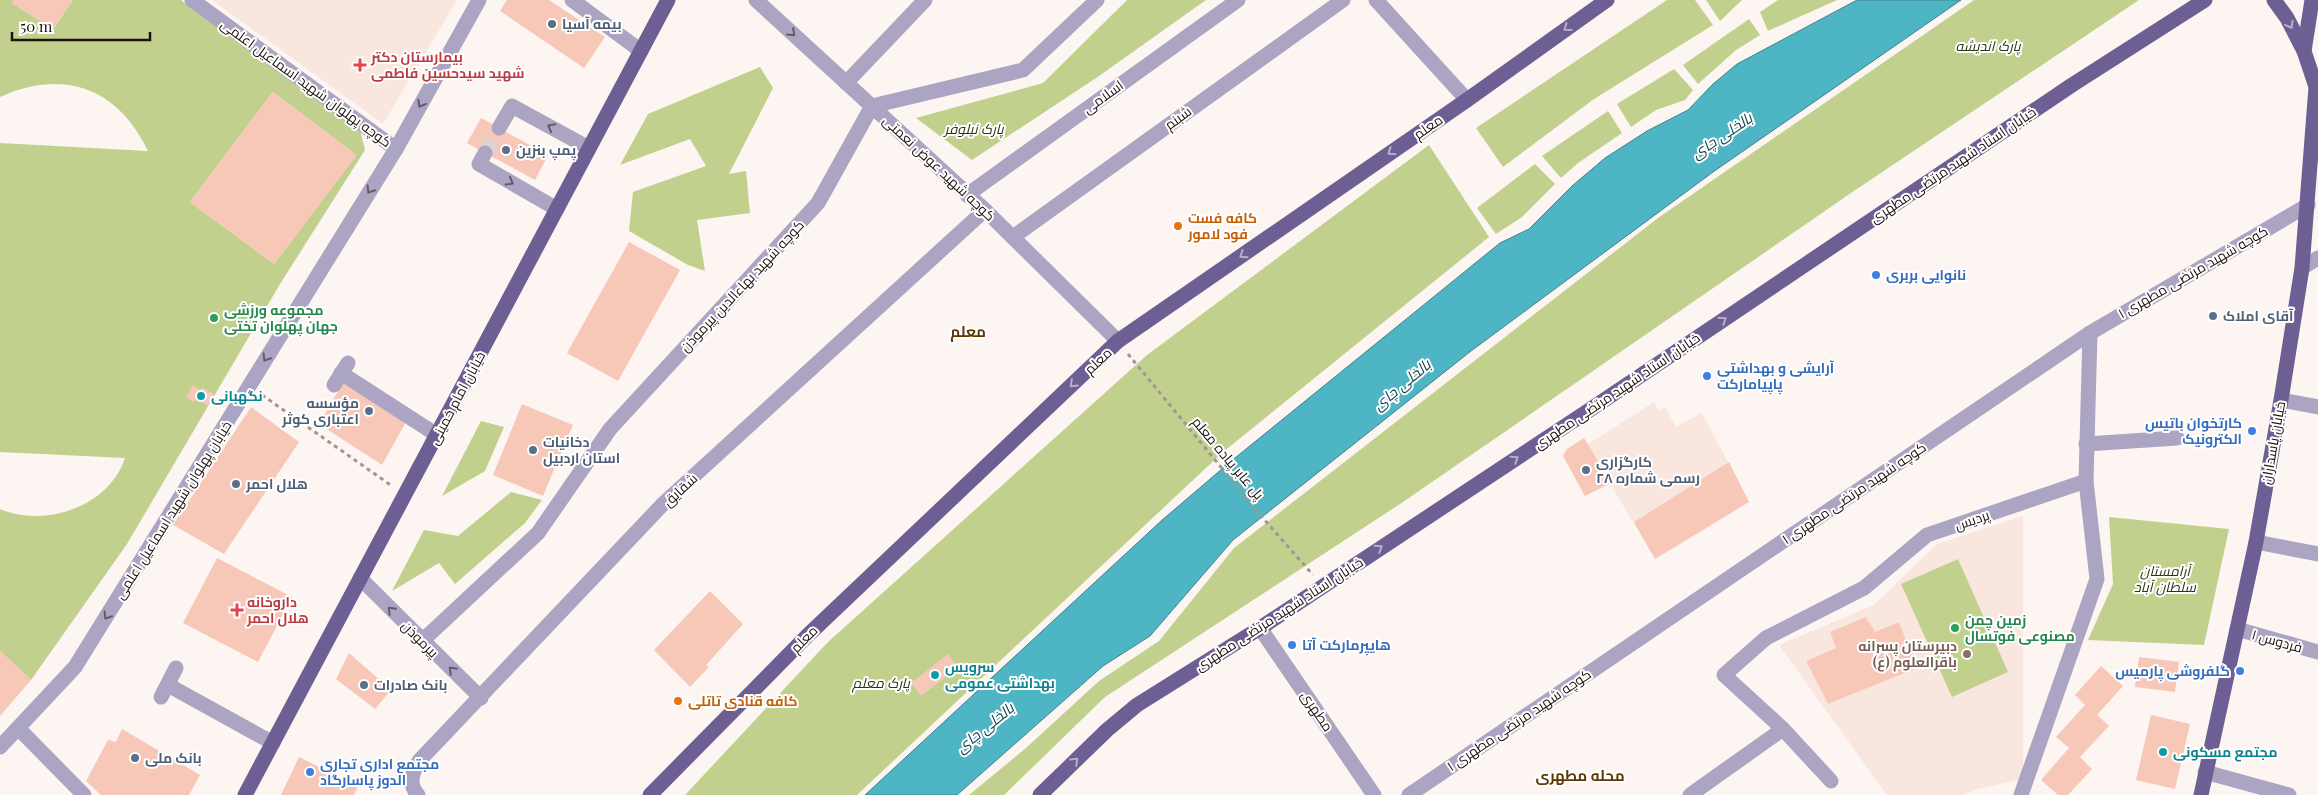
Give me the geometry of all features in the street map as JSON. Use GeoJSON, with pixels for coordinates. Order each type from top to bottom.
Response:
{"type":"FeatureCollection","features":[{"type":"Feature","properties":{"kind":"main road","name":"خیابان امام خمینی"},"geometry":{"type":"LineString","coordinates":[[245,795],[668,0]]}},
{"type":"Feature","properties":{"kind":"main road","name":"معلم"},"geometry":{"type":"LineString","coordinates":[[650,795],[808,635],[1118,341],[1467,100],[1591,5],[1607,0]]}},
{"type":"Feature","properties":{"kind":"main road","name":"خیابان استاد شهید مرتضی مطهری"},"geometry":{"type":"LineString","coordinates":[[1040,795],[1107,730],[1137,705],[1260,628],[1588,411],[2064,91],[2205,0]]}},
{"type":"Feature","properties":{"kind":"main road"},"geometry":{"type":"LineString","coordinates":[[2274,0],[2287,18],[2304,51],[2317,86]]}},
{"type":"Feature","properties":{"kind":"main road"},"geometry":{"type":"LineString","coordinates":[[2304,51],[2312,0]]}},
{"type":"Feature","properties":{"kind":"main road","name":"خیابان پاسداران"},"geometry":{"type":"LineString","coordinates":[[2201,795],[2256,542],[2281,400],[2302,268],[2316,119],[2317,86]]}},
{"type":"Feature","properties":{"kind":"street","name":"کوچه پهلوان شهید اسماعیل اعلمی"},"geometry":{"type":"LineString","coordinates":[[192,0],[396,149]]}},
{"type":"Feature","properties":{"kind":"street","name":"خیابان پهلوان شهید اسماعیل اعلمی"},"geometry":{"type":"LineString","coordinates":[[0,747],[75,667],[396,149],[480,0]]}},
{"type":"Feature","properties":{"kind":"street"},"geometry":{"type":"LineString","coordinates":[[572,0],[641,51]]}},
{"type":"Feature","properties":{"kind":"street","name":"کوچه شهید عوض نعمتی"},"geometry":{"type":"LineString","coordinates":[[756,0],[985,210],[1118,341]]}},
{"type":"Feature","properties":{"kind":"street"},"geometry":{"type":"LineString","coordinates":[[846,83],[925,0]]}},
{"type":"Feature","properties":{"kind":"street"},"geometry":{"type":"LineString","coordinates":[[872,106],[1023,70],[1097,0]]}},
{"type":"Feature","properties":{"kind":"street","name":"اسلامی"},"geometry":{"type":"LineString","coordinates":[[967,195],[1238,0]]}},
{"type":"Feature","properties":{"kind":"street","name":"شبنم"},"geometry":{"type":"LineString","coordinates":[[1013,237],[1343,0]]}},
{"type":"Feature","properties":{"kind":"street"},"geometry":{"type":"LineString","coordinates":[[1376,0],[1467,100]]}},
{"type":"Feature","properties":{"kind":"street"},"geometry":{"type":"LineString","coordinates":[[499,128],[512,106],[589,148]]}},
{"type":"Feature","properties":{"kind":"street","name":"کوچه شهید بهاءالدین پیرموذن"},"geometry":{"type":"LineString","coordinates":[[422,641],[538,534],[610,429],[818,203],[872,106]]}},
{"type":"Feature","properties":{"kind":"street"},"geometry":{"type":"LineString","coordinates":[[485,153],[479,164],[557,209]]}},
{"type":"Feature","properties":{"kind":"street","name":"کوچه شهید مرتضی مطهری ۱"},"geometry":{"type":"LineString","coordinates":[[1408,795],[2090,332],[2308,205]]}},
{"type":"Feature","properties":{"kind":"street","name":"شقایق"},"geometry":{"type":"LineString","coordinates":[[418,795],[412,789],[411,775],[419,762],[663,504],[985,210]]}},
{"type":"Feature","properties":{"kind":"street"},"geometry":{"type":"LineString","coordinates":[[2302,268],[2318,258]]}},
{"type":"Feature","properties":{"kind":"street"},"geometry":{"type":"LineString","coordinates":[[2302,268],[2318,271]]}},
{"type":"Feature","properties":{"kind":"street"},"geometry":{"type":"LineString","coordinates":[[2022,795],[2097,579],[2086,481],[2090,332]]}},
{"type":"Feature","properties":{"kind":"street"},"geometry":{"type":"LineString","coordinates":[[341,374],[437,435]]}},
{"type":"Feature","properties":{"kind":"street"},"geometry":{"type":"LineString","coordinates":[[2281,400],[2318,407]]}},
{"type":"Feature","properties":{"kind":"street"},"geometry":{"type":"LineString","coordinates":[[2086,444],[2177,438]]}},
{"type":"Feature","properties":{"kind":"street","name":"پردیس"},"geometry":{"type":"LineString","coordinates":[[1832,781],[1783,728],[1724,675],[1766,638],[1864,588],[1927,535],[2086,481]]}},
{"type":"Feature","properties":{"kind":"street"},"geometry":{"type":"LineString","coordinates":[[2256,542],[2318,554]]}},
{"type":"Feature","properties":{"kind":"street","name":"پیرموذن"},"geometry":{"type":"LineString","coordinates":[[360,578],[481,698]]}},
{"type":"Feature","properties":{"kind":"street","name":"مطهری"},"geometry":{"type":"LineString","coordinates":[[1260,628],[1374,795]]}},
{"type":"Feature","properties":{"kind":"street","name":"فردوس ۱"},"geometry":{"type":"LineString","coordinates":[[2237,629],[2318,652]]}},
{"type":"Feature","properties":{"kind":"street"},"geometry":{"type":"LineString","coordinates":[[176,668],[164,691],[273,743]]}},
{"type":"Feature","properties":{"kind":"street"},"geometry":{"type":"LineString","coordinates":[[18,728],[84,795]]}},
{"type":"Feature","properties":{"kind":"street"},"geometry":{"type":"LineString","coordinates":[[1690,795],[1783,728]]}},
{"type":"Feature","properties":{"kind":"street"},"geometry":{"type":"LineString","coordinates":[[2206,772],[2289,795]]}},
{"type":"Feature","properties":{"kind":"path","name":"پل عابر پیاده معلم"},"geometry":{"type":"LineString","coordinates":[[1118,341],[1217,463],[1322,586]]}},
{"type":"Feature","properties":{"kind":"path"},"geometry":{"type":"LineString","coordinates":[[249,386],[405,495]]}},
{"type":"Feature","properties":{"kind":"shaded area","name":"بیمارستان دکتر شهید سیدحسین فاطمی"},"geometry":{"type":"Polygon","coordinates":[[[212,0],[457,0],[383,124],[212,0]]]}},
{"type":"Feature","properties":{"kind":"shaded area"},"geometry":{"type":"Polygon","coordinates":[[[1654,402],[1659,410],[1665,407],[1676,427],[1702,413],[1749,502],[1655,559],[1587,445],[1654,402]]]}},
{"type":"Feature","properties":{"kind":"shaded area","name":"دبیرستان پسرانه باقرالعلوم (ع)"},"geometry":{"type":"Polygon","coordinates":[[[2023,516],[2023,779],[1974,790],[1963,795],[1887,795],[1779,645],[1874,605],[1937,544],[2023,516]],[[1866,617],[1830,632],[1836,648],[1806,661],[1828,704],[1917,668],[1899,622],[1875,632],[1866,617]]]}},
{"type":"Feature","properties":{"kind":"green space"},"geometry":{"type":"Polygon","coordinates":[[[0,0],[14,0],[12,3],[53,29],[73,0],[181,0],[360,130],[365,150],[280,284],[127,544],[31,680],[0,651],[0,509],[36,516],[55,514],[73,509],[90,501],[105,489],[117,475],[125,458],[0,452],[0,143],[148,151],[136,129],[121,112],[105,99],[87,90],[67,85],[46,84],[24,88],[0,97],[0,0]],[[273,92],[190,202],[274,264],[356,155],[273,92]]]}},
{"type":"Feature","properties":{"kind":"green space","name":"پارک نیلوفر"},"geometry":{"type":"Polygon","coordinates":[[[1127,0],[1206,0],[1099,76],[972,160],[916,118],[1043,83],[1127,0]]]}},
{"type":"Feature","properties":{"kind":"green space"},"geometry":{"type":"Polygon","coordinates":[[[1667,0],[1695,0],[1713,25],[1594,99],[1503,167],[1476,128],[1667,0]]]}},
{"type":"Feature","properties":{"kind":"green space"},"geometry":{"type":"Polygon","coordinates":[[[1706,0],[1742,0],[1720,21],[1706,0]]]}},
{"type":"Feature","properties":{"kind":"green space"},"geometry":{"type":"Polygon","coordinates":[[[1778,0],[1837,0],[1768,31],[1760,12],[1778,0]]]}},
{"type":"Feature","properties":{"kind":"green space","name":"پارک اندیشه"},"geometry":{"type":"Polygon","coordinates":[[[1974,0],[2139,0],[1851,193],[1403,502],[1105,697],[1004,795],[969,795],[1026,748],[1099,681],[1159,641],[1234,548],[1658,218],[1974,0]]]}},
{"type":"Feature","properties":{"kind":"green space"},"geometry":{"type":"Polygon","coordinates":[[[1749,19],[1760,35],[1736,50],[1698,84],[1683,65],[1749,19]]]}},
{"type":"Feature","properties":{"kind":"green space"},"geometry":{"type":"Polygon","coordinates":[[[760,67],[773,88],[729,174],[746,171],[750,213],[697,220],[705,271],[688,265],[629,231],[633,192],[706,166],[690,139],[620,165],[648,114],[760,67]]]}},
{"type":"Feature","properties":{"kind":"green space"},"geometry":{"type":"Polygon","coordinates":[[[1674,69],[1693,90],[1685,100],[1656,110],[1631,127],[1617,104],[1674,69]]]}},
{"type":"Feature","properties":{"kind":"green space"},"geometry":{"type":"Polygon","coordinates":[[[1608,111],[1622,133],[1578,163],[1561,178],[1542,156],[1608,111]]]}},
{"type":"Feature","properties":{"kind":"green space","name":"پارک معلم"},"geometry":{"type":"Polygon","coordinates":[[[1429,145],[1489,237],[1223,452],[857,795],[685,795],[828,642],[1147,355],[1429,145]]]}},
{"type":"Feature","properties":{"kind":"green space"},"geometry":{"type":"Polygon","coordinates":[[[1535,164],[1555,184],[1522,217],[1496,234],[1477,208],[1535,164]]]}},
{"type":"Feature","properties":{"kind":"green space"},"geometry":{"type":"Polygon","coordinates":[[[481,421],[504,427],[485,471],[442,496],[481,421]]]}},
{"type":"Feature","properties":{"kind":"green space"},"geometry":{"type":"Polygon","coordinates":[[[511,492],[542,500],[525,523],[455,584],[439,563],[392,591],[424,530],[458,536],[511,492]]]}},
{"type":"Feature","properties":{"kind":"green space","name":"آرامستان سلطان آباد"},"geometry":{"type":"Polygon","coordinates":[[[2109,517],[2229,529],[2204,645],[2088,640],[2113,584],[2109,517]]]}},
{"type":"Feature","properties":{"kind":"green space","name":"زمین چمن مصنوعی فوتسال"},"geometry":{"type":"Polygon","coordinates":[[[1958,559],[2008,672],[1952,697],[1901,584],[1958,559]]]}},
{"type":"Feature","properties":{"kind":"water","name":"بالخلی چای"},"geometry":{"type":"Polygon","coordinates":[[[1857,0],[1961,0],[1713,172],[1471,351],[1233,540],[1150,636],[1103,666],[957,795],[865,795],[1161,521],[1230,462],[1500,243],[1529,229],[1572,186],[1605,158],[1647,131],[1688,110],[1713,84],[1737,64],[1857,0]]]}},
{"type":"Feature","properties":{"kind":"building"},"geometry":{"type":"Polygon","coordinates":[[[14,0],[73,0],[53,29],[12,3],[14,0]]]}},
{"type":"Feature","properties":{"kind":"building","name":"بیمه آسیا"},"geometry":{"type":"Polygon","coordinates":[[[507,0],[549,0],[605,37],[584,68],[500,11],[507,0]]]}},
{"type":"Feature","properties":{"kind":"building"},"geometry":{"type":"Polygon","coordinates":[[[273,92],[357,155],[274,264],[190,202],[273,92]]]}},
{"type":"Feature","properties":{"kind":"building"},"geometry":{"type":"Polygon","coordinates":[[[481,118],[548,155],[535,180],[467,143],[481,118]]]}},
{"type":"Feature","properties":{"kind":"building"},"geometry":{"type":"Polygon","coordinates":[[[629,242],[680,270],[618,381],[567,353],[629,242]]]}},
{"type":"Feature","properties":{"kind":"building"},"geometry":{"type":"Polygon","coordinates":[[[344,381],[407,420],[382,465],[319,424],[344,381]]]}},
{"type":"Feature","properties":{"kind":"building","name":"نگهبانی"},"geometry":{"type":"Polygon","coordinates":[[[193,385],[200,390],[202,387],[215,395],[208,406],[197,399],[194,402],[186,397],[193,385]]]}},
{"type":"Feature","properties":{"kind":"building","name":"دخانیات استان اردبیل"},"geometry":{"type":"Polygon","coordinates":[[[522,404],[573,425],[543,496],[493,475],[522,404]]]}},
{"type":"Feature","properties":{"kind":"building","name":"هلال احمر"},"geometry":{"type":"Polygon","coordinates":[[[251,407],[299,442],[224,554],[173,525],[251,407]]]}},
{"type":"Feature","properties":{"kind":"building","name":"کارگزاری رسمی شماره ۲۸"},"geometry":{"type":"Polygon","coordinates":[[[1584,438],[1611,483],[1585,496],[1563,456],[1567,449],[1584,438]]]}},
{"type":"Feature","properties":{"kind":"building"},"geometry":{"type":"Polygon","coordinates":[[[1729,462],[1749,502],[1655,559],[1634,522],[1729,462]]]}},
{"type":"Feature","properties":{"kind":"building","name":"داروخانه هلال احمر"},"geometry":{"type":"Polygon","coordinates":[[[217,558],[292,597],[258,662],[183,623],[217,558]]]}},
{"type":"Feature","properties":{"kind":"building"},"geometry":{"type":"Polygon","coordinates":[[[710,591],[743,624],[706,665],[709,667],[690,687],[654,650],[710,591]]]}},
{"type":"Feature","properties":{"kind":"building"},"geometry":{"type":"Polygon","coordinates":[[[1866,617],[1875,632],[1899,622],[1917,668],[1828,704],[1806,661],[1836,648],[1830,632],[1866,617]]]}},
{"type":"Feature","properties":{"kind":"building"},"geometry":{"type":"Polygon","coordinates":[[[0,651],[31,680],[0,716],[0,651]]]}},
{"type":"Feature","properties":{"kind":"building","name":"بانک صادرات"},"geometry":{"type":"Polygon","coordinates":[[[349,653],[391,690],[375,709],[336,679],[349,653]]]}},
{"type":"Feature","properties":{"kind":"building","name":"سرویس بهداشتی عمومی"},"geometry":{"type":"Polygon","coordinates":[[[948,654],[958,667],[921,696],[911,683],[948,654]]]}},
{"type":"Feature","properties":{"kind":"building"},"geometry":{"type":"Polygon","coordinates":[[[2139,657],[2179,662],[2175,692],[2135,687],[2139,657]]]}},
{"type":"Feature","properties":{"kind":"building"},"geometry":{"type":"Polygon","coordinates":[[[2101,666],[2123,686],[2097,715],[2109,726],[2080,757],[2092,769],[2068,795],[2058,795],[2041,780],[2069,748],[2056,737],[2085,705],[2075,695],[2101,666]]]}},
{"type":"Feature","properties":{"kind":"building","name":"مجتمع مسکونی"},"geometry":{"type":"Polygon","coordinates":[[[2151,715],[2190,724],[2175,789],[2136,780],[2151,715]]]}},
{"type":"Feature","properties":{"kind":"building","name":"بانک ملی"},"geometry":{"type":"Polygon","coordinates":[[[122,729],[200,775],[189,795],[101,795],[86,781],[108,740],[116,742],[122,729]]]}},
{"type":"Feature","properties":{"kind":"building","name":"مجتمع اداری تجاری الدوز پاسارگاد"},"geometry":{"type":"Polygon","coordinates":[[[299,757],[358,786],[354,795],[281,795],[299,757]]]}},
{"type":"Feature","properties":{"kind":"tunnel"},"geometry":{"type":"LineString","coordinates":[[485,153],[499,128]]}},
{"type":"Feature","properties":{"kind":"place","name":"بیمه آسیا"},"geometry":{"type":"Point","coordinates":[552,24]}},
{"type":"Feature","properties":{"kind":"place","name":"بیمارستان دکتر شهید سیدحسین فاطمی"},"geometry":{"type":"Point","coordinates":[360,65]}},
{"type":"Feature","properties":{"kind":"place","name":"پمپ بنزین"},"geometry":{"type":"Point","coordinates":[506,150]}},
{"type":"Feature","properties":{"kind":"place","name":"کافه فست فود لامور"},"geometry":{"type":"Point","coordinates":[1178,226]}},
{"type":"Feature","properties":{"kind":"place","name":"نانوایی بربری"},"geometry":{"type":"Point","coordinates":[1876,275]}},
{"type":"Feature","properties":{"kind":"place","name":"آقای املاک"},"geometry":{"type":"Point","coordinates":[2213,316]}},
{"type":"Feature","properties":{"kind":"place","name":"مجموعه ورزشی جهان پهلوان تختی"},"geometry":{"type":"Point","coordinates":[214,318]}},
{"type":"Feature","properties":{"kind":"place","name":"آرایشی و بهداشتی پاپیامارکت"},"geometry":{"type":"Point","coordinates":[1707,376]}},
{"type":"Feature","properties":{"kind":"place","name":"نگهبانی"},"geometry":{"type":"Point","coordinates":[201,396]}},
{"type":"Feature","properties":{"kind":"place","name":"مؤسسه اعتباری کوثر"},"geometry":{"type":"Point","coordinates":[369,411]}},
{"type":"Feature","properties":{"kind":"place","name":"کارتخوان باتیس الکترونیک"},"geometry":{"type":"Point","coordinates":[2252,431]}},
{"type":"Feature","properties":{"kind":"place","name":"دخانیات استان اردبیل"},"geometry":{"type":"Point","coordinates":[533,450]}},
{"type":"Feature","properties":{"kind":"place","name":"کارگزاری رسمی شماره ۲۸"},"geometry":{"type":"Point","coordinates":[1586,470]}},
{"type":"Feature","properties":{"kind":"place","name":"هلال احمر"},"geometry":{"type":"Point","coordinates":[236,484]}},
{"type":"Feature","properties":{"kind":"place","name":"داروخانه هلال احمر"},"geometry":{"type":"Point","coordinates":[237,610]}},
{"type":"Feature","properties":{"kind":"place","name":"زمین چمن مصنوعی فوتسال"},"geometry":{"type":"Point","coordinates":[1955,628]}},
{"type":"Feature","properties":{"kind":"place","name":"هایپرمارکت آتا"},"geometry":{"type":"Point","coordinates":[1292,645]}},
{"type":"Feature","properties":{"kind":"place","name":"دبیرستان پسرانه باقرالعلوم (ع)"},"geometry":{"type":"Point","coordinates":[1967,654]}},
{"type":"Feature","properties":{"kind":"place","name":"گلفروشی پارمیس"},"geometry":{"type":"Point","coordinates":[2240,671]}},
{"type":"Feature","properties":{"kind":"place","name":"سرویس بهداشتی عمومی"},"geometry":{"type":"Point","coordinates":[935,675]}},
{"type":"Feature","properties":{"kind":"place","name":"بانک صادرات"},"geometry":{"type":"Point","coordinates":[364,685]}},
{"type":"Feature","properties":{"kind":"place","name":"کافه قنادی تاتلی"},"geometry":{"type":"Point","coordinates":[678,701]}},
{"type":"Feature","properties":{"kind":"place","name":"مجتمع مسکونی"},"geometry":{"type":"Point","coordinates":[2163,752]}},
{"type":"Feature","properties":{"kind":"place","name":"بانک ملی"},"geometry":{"type":"Point","coordinates":[135,758]}},
{"type":"Feature","properties":{"kind":"place","name":"مجتمع اداری تجاری الدوز پاسارگاد"},"geometry":{"type":"Point","coordinates":[310,772]}},
{"type":"Feature","properties":{"kind":"district","name":"معلم"},"geometry":{"type":"Point","coordinates":[968,332]}},
{"type":"Feature","properties":{"kind":"district","name":"محله مطهری"},"geometry":{"type":"Point","coordinates":[1580,776]}}]}
